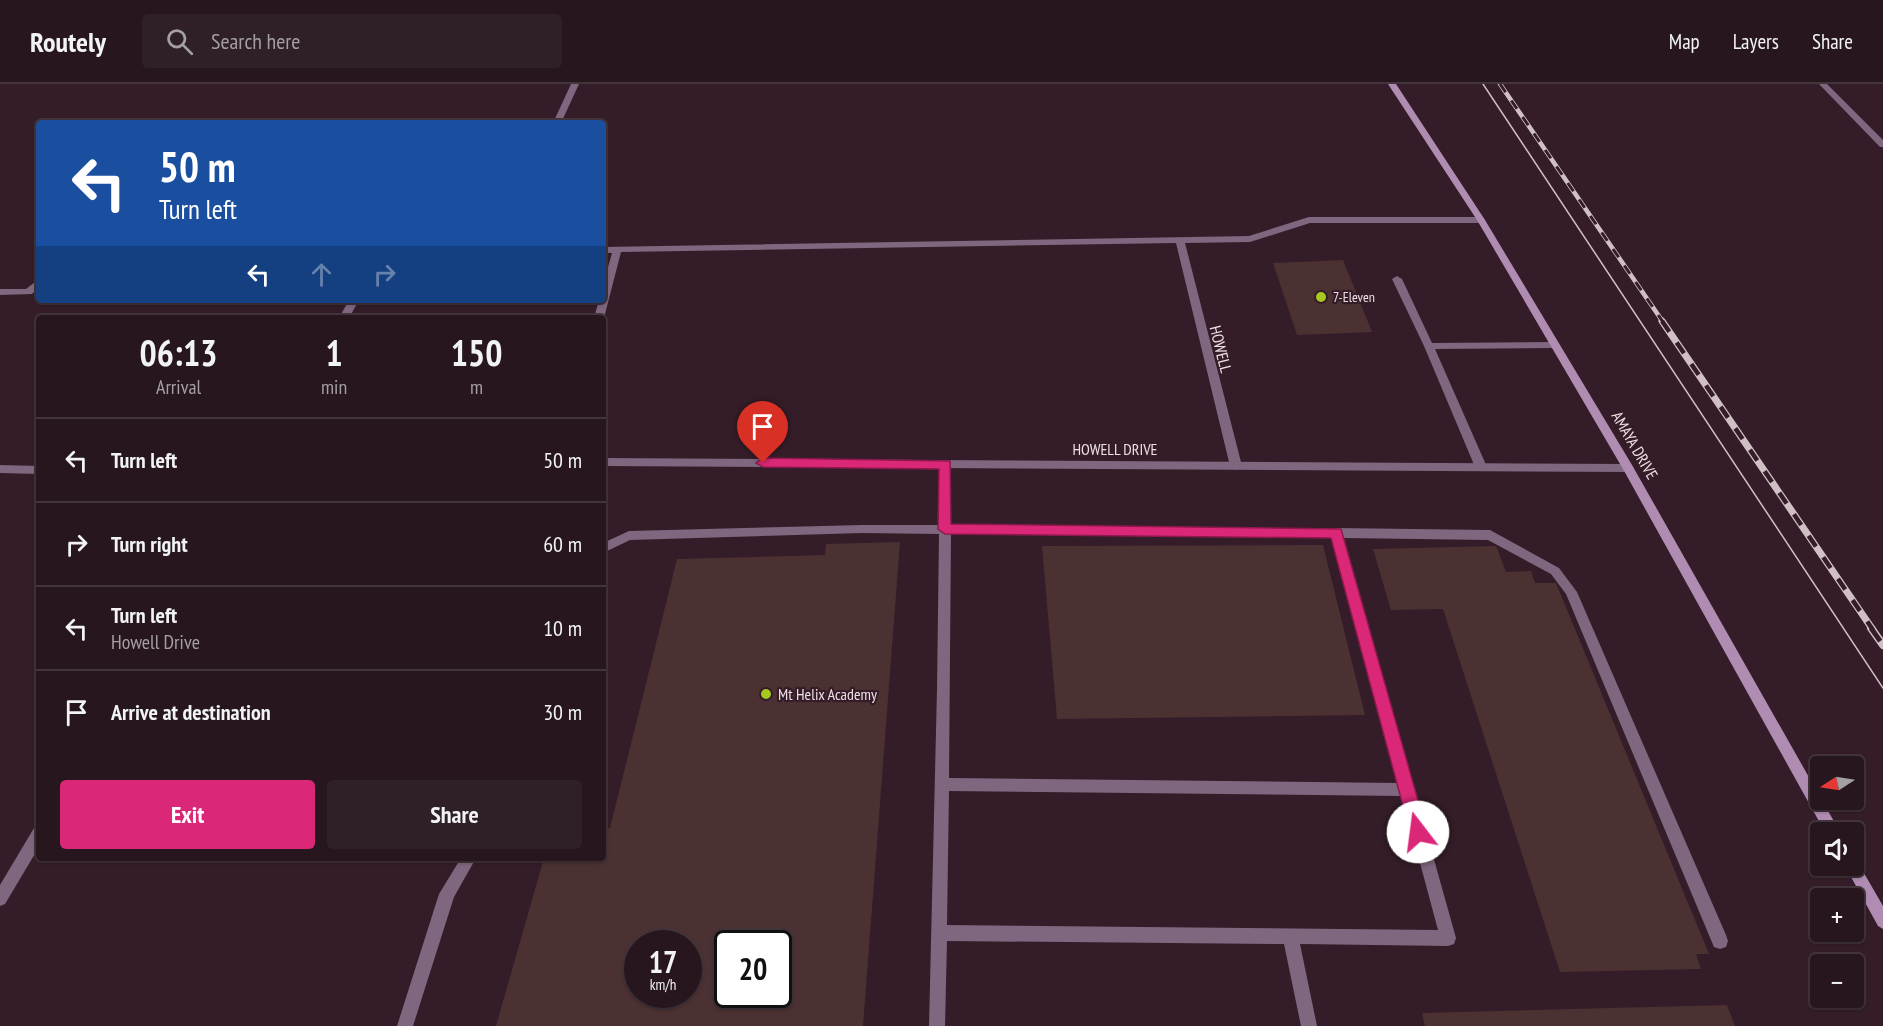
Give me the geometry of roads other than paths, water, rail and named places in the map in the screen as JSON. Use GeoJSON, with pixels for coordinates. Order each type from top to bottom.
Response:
{"type":"FeatureCollection","features":[{"type":"Feature","properties":{"kind":"main road","name":"AMAYA DRIVE"},"geometry":{"type":"LineString","coordinates":[[1392,84],[1481,220],[1628,468],[1827,822]]}},
{"type":"Feature","properties":{"kind":"main road"},"geometry":{"type":"LineString","coordinates":[[1858,876],[1883,921]]}},
{"type":"Feature","properties":{"kind":"street"},"geometry":{"type":"LineString","coordinates":[[558,120],[575,84]]}},
{"type":"Feature","properties":{"kind":"street"},"geometry":{"type":"LineString","coordinates":[[1823,84],[1883,145]]}},
{"type":"Feature","properties":{"kind":"street"},"geometry":{"type":"LineString","coordinates":[[606,250],[1250,239],[1309,220],[1481,220]]}},
{"type":"Feature","properties":{"kind":"street","name":"HOWELL"},"geometry":{"type":"LineString","coordinates":[[1180,240],[1236,466]]}},
{"type":"Feature","properties":{"kind":"street"},"geometry":{"type":"LineString","coordinates":[[606,292],[617,250]]}},
{"type":"Feature","properties":{"kind":"street"},"geometry":{"type":"LineString","coordinates":[[1397,279],[1429,346],[1481,467]]}},
{"type":"Feature","properties":{"kind":"street"},"geometry":{"type":"LineString","coordinates":[[0,292],[34,292]]}},
{"type":"Feature","properties":{"kind":"street"},"geometry":{"type":"LineString","coordinates":[[1429,346],[1555,345]]}},
{"type":"Feature","properties":{"kind":"street","name":"HOWELL DRIVE"},"geometry":{"type":"LineString","coordinates":[[606,462],[1628,468]]}},
{"type":"Feature","properties":{"kind":"street"},"geometry":{"type":"LineString","coordinates":[[937,1026],[945,464]]}},
{"type":"Feature","properties":{"kind":"street"},"geometry":{"type":"LineString","coordinates":[[0,470],[36,470]]}},
{"type":"Feature","properties":{"kind":"street"},"geometry":{"type":"LineString","coordinates":[[606,547],[629,536],[862,529],[1490,535],[1555,571],[1571,592],[1720,941]]}},
{"type":"Feature","properties":{"kind":"street"},"geometry":{"type":"LineString","coordinates":[[939,933],[1448,938],[1336,532]]}},
{"type":"Feature","properties":{"kind":"street"},"geometry":{"type":"LineString","coordinates":[[942,784],[1407,790]]}},
{"type":"Feature","properties":{"kind":"street"},"geometry":{"type":"LineString","coordinates":[[0,899],[36,838]]}},
{"type":"Feature","properties":{"kind":"street"},"geometry":{"type":"LineString","coordinates":[[405,1026],[447,894],[467,861]]}},
{"type":"Feature","properties":{"kind":"street"},"geometry":{"type":"LineString","coordinates":[[1290,936],[1309,1026]]}},
{"type":"Feature","properties":{"kind":"tram line"},"geometry":{"type":"LineString","coordinates":[[1483,84],[1883,688]]}},
{"type":"Feature","properties":{"kind":"railway"},"geometry":{"type":"LineString","coordinates":[[1500,84],[1663,322]]}},
{"type":"Feature","properties":{"kind":"railway"},"geometry":{"type":"LineString","coordinates":[[1662,321],[1873,630]]}},
{"type":"Feature","properties":{"kind":"railway"},"geometry":{"type":"LineString","coordinates":[[1871,628],[1883,645]]}},
{"type":"Feature","properties":{"kind":"place","name":"7-Eleven"},"geometry":{"type":"Point","coordinates":[1321,297]}},
{"type":"Feature","properties":{"kind":"place","name":"Mt Helix Academy"},"geometry":{"type":"Point","coordinates":[766,694]}}]}
